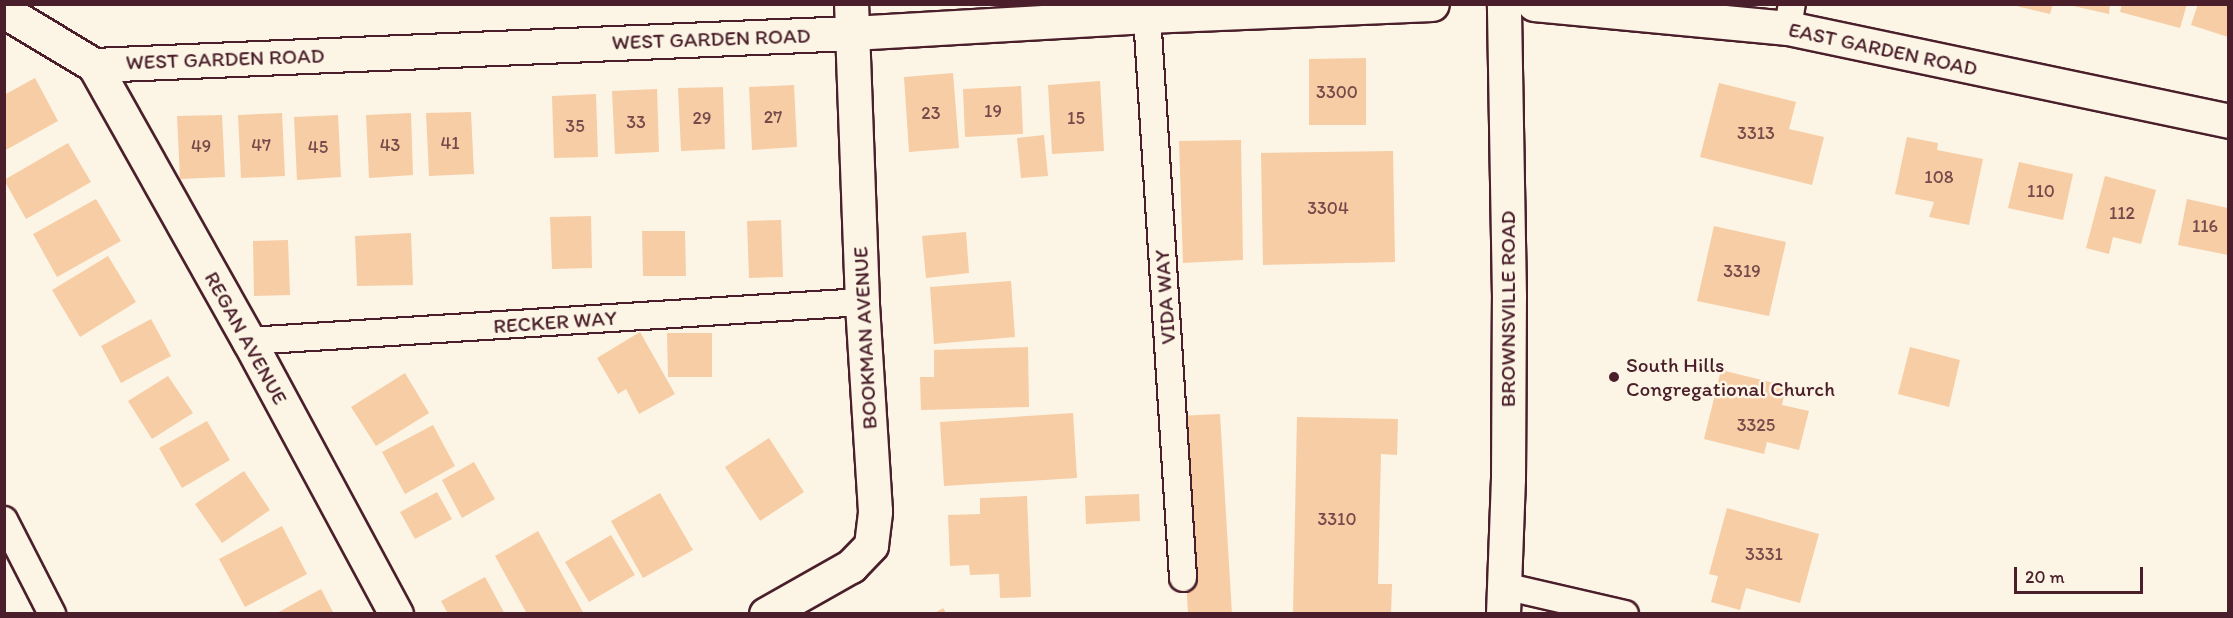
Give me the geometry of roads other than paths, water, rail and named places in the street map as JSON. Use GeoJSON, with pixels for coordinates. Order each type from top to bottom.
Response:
{"type":"FeatureCollection","features":[{"type":"Feature","properties":{"kind":"street","name":"WEST GARDEN ROAD"},"geometry":{"type":"LineString","coordinates":[[94,65],[851,19],[1147,16],[1432,4]]}},
{"type":"Feature","properties":{"kind":"street","name":"BROWNSVILLE ROAD"},"geometry":{"type":"LineString","coordinates":[[1504,4],[1509,297],[1504,600]]}},
{"type":"Feature","properties":{"kind":"street","name":"EAST GARDEN ROAD"},"geometry":{"type":"LineString","coordinates":[[1534,4],[1790,16],[2229,122]]}},
{"type":"Feature","properties":{"kind":"street"},"geometry":{"type":"LineString","coordinates":[[4,11],[94,65]]}},
{"type":"Feature","properties":{"kind":"street","name":"BOOKMAN AVENUE"},"geometry":{"type":"LineString","coordinates":[[766,614],[851,566],[871,545],[875,511],[862,302],[851,19]]}},
{"type":"Feature","properties":{"kind":"street","name":"REGAN AVENUE"},"geometry":{"type":"LineString","coordinates":[[94,65],[249,341],[396,614]]}},
{"type":"Feature","properties":{"kind":"lane","name":"VIDA WAY"},"geometry":{"type":"LineString","coordinates":[[1147,16],[1183,578]]}},
{"type":"Feature","properties":{"kind":"lane","name":"RECKER WAY"},"geometry":{"type":"LineString","coordinates":[[249,341],[862,302]]}},
{"type":"Feature","properties":{"kind":"lane"},"geometry":{"type":"LineString","coordinates":[[4,519],[52,614]]}},
{"type":"Feature","properties":{"kind":"lane"},"geometry":{"type":"LineString","coordinates":[[1504,600],[1625,614]]}},
{"type":"Feature","properties":{"kind":"place","name":"South Hills Congregational Church"},"geometry":{"type":"Point","coordinates":[1614,377]}}]}
